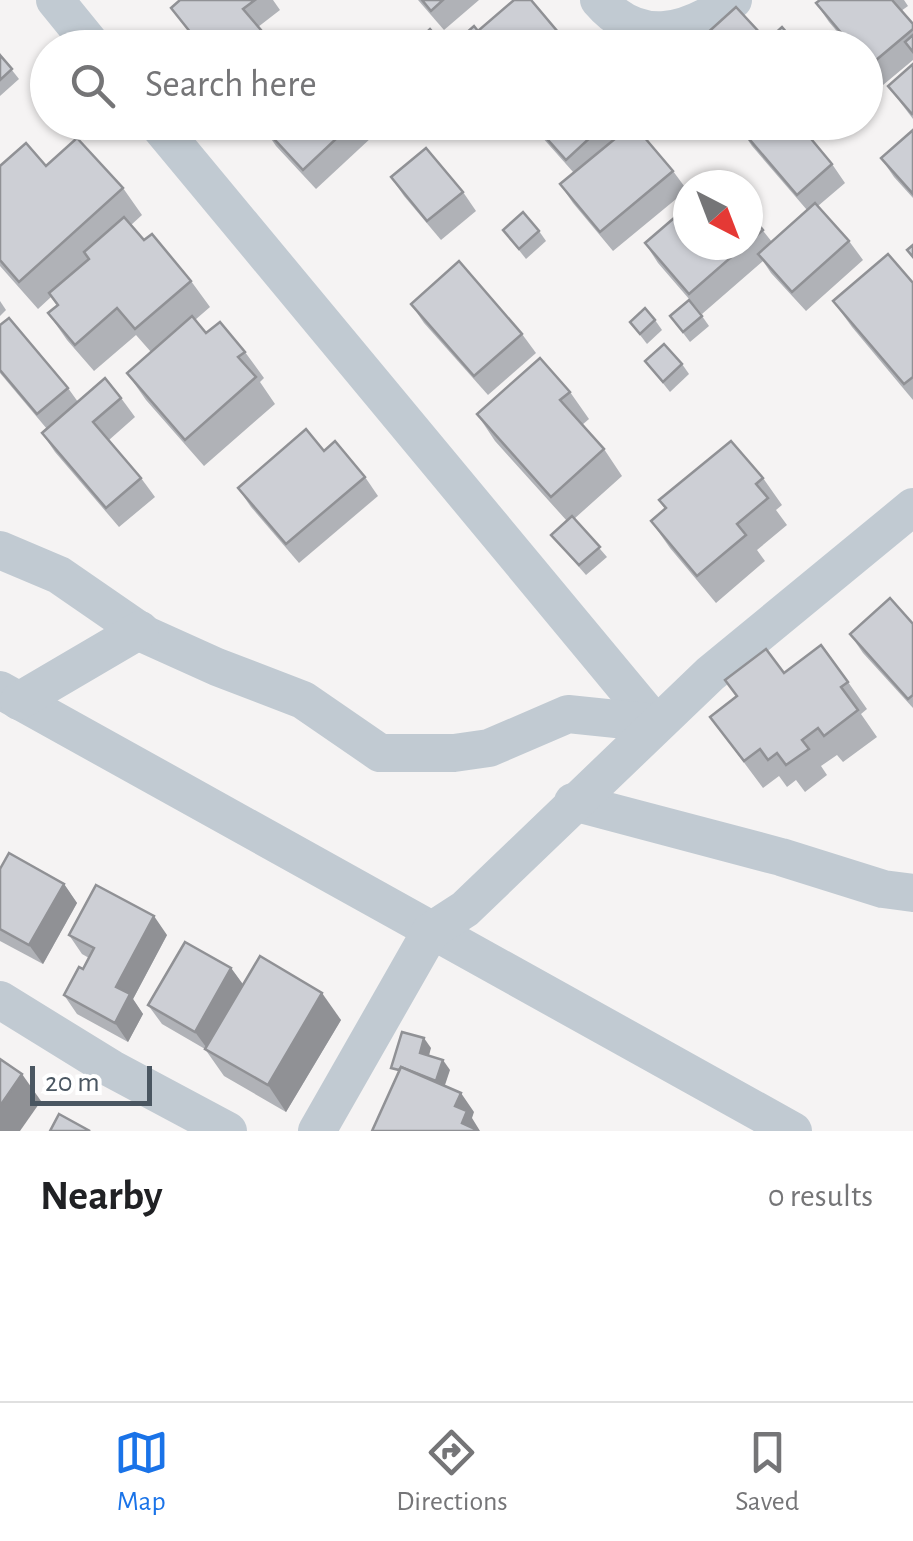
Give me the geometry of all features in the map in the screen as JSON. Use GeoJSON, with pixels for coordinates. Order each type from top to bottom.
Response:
{"type":"FeatureCollection","features":[{"type":"Feature","properties":{"kind":"street"},"geometry":{"type":"LineString","coordinates":[[55,0],[79,30]]}},
{"type":"Feature","properties":{"kind":"street"},"geometry":{"type":"LineString","coordinates":[[599,0],[638,27],[660,30]]}},
{"type":"Feature","properties":{"kind":"street"},"geometry":{"type":"LineString","coordinates":[[679,30],[710,17],[733,0]]}},
{"type":"Feature","properties":{"kind":"street"},"geometry":{"type":"LineString","coordinates":[[171,140],[655,723]]}},
{"type":"Feature","properties":{"kind":"street"},"geometry":{"type":"LineString","coordinates":[[317,1131],[431,931],[466,909],[655,723],[913,507]]}},
{"type":"Feature","properties":{"kind":"street"},"geometry":{"type":"LineString","coordinates":[[0,550],[59,575],[140,630],[217,668],[303,700],[380,753],[454,753],[489,748],[568,714],[655,723]]}},
{"type":"Feature","properties":{"kind":"street"},"geometry":{"type":"LineString","coordinates":[[9,696],[140,630]]}},
{"type":"Feature","properties":{"kind":"street"},"geometry":{"type":"LineString","coordinates":[[9,696],[792,1131]]}},
{"type":"Feature","properties":{"kind":"street"},"geometry":{"type":"LineString","coordinates":[[573,802],[883,890],[913,893]]}},
{"type":"Feature","properties":{"kind":"street"},"geometry":{"type":"LineString","coordinates":[[0,1000],[112,1069],[228,1131]]}},
{"type":"Feature","properties":{"kind":"building"},"geometry":{"type":"Polygon","coordinates":[[[180,0],[255,0],[243,9],[261,30],[189,30],[171,8],[180,0]]]}},
{"type":"Feature","properties":{"kind":"building"},"geometry":{"type":"Polygon","coordinates":[[[422,0],[443,0],[431,11],[422,0]]]}},
{"type":"Feature","properties":{"kind":"building"},"geometry":{"type":"Polygon","coordinates":[[[514,0],[531,0],[556,30],[479,30],[514,0]]]}},
{"type":"Feature","properties":{"kind":"building"},"geometry":{"type":"Polygon","coordinates":[[[892,0],[913,29],[883,54],[883,30],[839,30],[816,3],[892,0]]]}},
{"type":"Feature","properties":{"kind":"building"},"geometry":{"type":"Polygon","coordinates":[[[736,7],[757,30],[711,30],[736,7]]]}},
{"type":"Feature","properties":{"kind":"building"},"geometry":{"type":"Polygon","coordinates":[[[913,35],[913,52],[905,42],[913,35]]]}},
{"type":"Feature","properties":{"kind":"building"},"geometry":{"type":"Polygon","coordinates":[[[0,55],[12,69],[0,80],[0,55]]]}},
{"type":"Feature","properties":{"kind":"building"},"geometry":{"type":"Polygon","coordinates":[[[913,64],[913,113],[912,114],[888,86],[913,64]]]}},
{"type":"Feature","properties":{"kind":"building"},"geometry":{"type":"Polygon","coordinates":[[[913,130],[913,194],[881,158],[913,130]]]}},
{"type":"Feature","properties":{"kind":"building"},"geometry":{"type":"Polygon","coordinates":[[[79,140],[123,188],[19,282],[0,260],[0,166],[26,143],[46,166],[79,140]]]}},
{"type":"Feature","properties":{"kind":"building"},"geometry":{"type":"Polygon","coordinates":[[[275,140],[335,140],[303,170],[275,140]]]}},
{"type":"Feature","properties":{"kind":"building"},"geometry":{"type":"Polygon","coordinates":[[[548,140],[588,140],[566,160],[548,140]]]}},
{"type":"Feature","properties":{"kind":"building"},"geometry":{"type":"Polygon","coordinates":[[[614,140],[647,140],[673,171],[600,232],[560,184],[614,140]]]}},
{"type":"Feature","properties":{"kind":"building"},"geometry":{"type":"Polygon","coordinates":[[[750,140],[812,140],[832,164],[797,195],[750,140]]]}},
{"type":"Feature","properties":{"kind":"building"},"geometry":{"type":"Polygon","coordinates":[[[426,148],[463,192],[427,221],[391,177],[426,148]]]}},
{"type":"Feature","properties":{"kind":"building"},"geometry":{"type":"Polygon","coordinates":[[[815,203],[849,241],[792,292],[763,260],[763,250],[815,203]]]}},
{"type":"Feature","properties":{"kind":"building"},"geometry":{"type":"Polygon","coordinates":[[[523,212],[539,231],[519,249],[503,230],[523,212]]]}},
{"type":"Feature","properties":{"kind":"building"},"geometry":{"type":"Polygon","coordinates":[[[124,217],[144,240],[152,234],[191,281],[135,329],[117,308],[75,345],[48,313],[58,305],[49,293],[89,259],[84,252],[124,217]]]}},
{"type":"Feature","properties":{"kind":"building"},"geometry":{"type":"Polygon","coordinates":[[[673,219],[673,260],[728,260],[689,294],[645,243],[673,219]]]}},
{"type":"Feature","properties":{"kind":"building"},"geometry":{"type":"Polygon","coordinates":[[[888,254],[913,283],[913,377],[904,384],[833,301],[888,254]]]}},
{"type":"Feature","properties":{"kind":"building"},"geometry":{"type":"Polygon","coordinates":[[[459,261],[522,334],[474,376],[411,304],[459,261]]]}},
{"type":"Feature","properties":{"kind":"building"},"geometry":{"type":"Polygon","coordinates":[[[689,300],[702,316],[683,332],[670,316],[689,300]]]}},
{"type":"Feature","properties":{"kind":"building"},"geometry":{"type":"Polygon","coordinates":[[[645,308],[655,320],[640,334],[630,322],[645,308]]]}},
{"type":"Feature","properties":{"kind":"building"},"geometry":{"type":"Polygon","coordinates":[[[192,316],[206,333],[220,322],[245,352],[238,357],[256,377],[185,440],[127,373],[192,316]]]}},
{"type":"Feature","properties":{"kind":"building"},"geometry":{"type":"Polygon","coordinates":[[[9,318],[68,388],[37,414],[0,370],[0,325],[9,318]]]}},
{"type":"Feature","properties":{"kind":"building"},"geometry":{"type":"Polygon","coordinates":[[[664,344],[682,364],[663,382],[645,361],[664,344]]]}},
{"type":"Feature","properties":{"kind":"building"},"geometry":{"type":"Polygon","coordinates":[[[540,358],[570,392],[560,400],[604,449],[551,497],[477,414],[540,358]]]}},
{"type":"Feature","properties":{"kind":"building"},"geometry":{"type":"Polygon","coordinates":[[[105,378],[121,398],[93,422],[141,478],[106,508],[42,433],[105,378]]]}},
{"type":"Feature","properties":{"kind":"building"},"geometry":{"type":"Polygon","coordinates":[[[306,429],[324,451],[335,441],[365,477],[286,544],[238,488],[306,429]]]}},
{"type":"Feature","properties":{"kind":"building"},"geometry":{"type":"Polygon","coordinates":[[[731,441],[763,478],[756,484],[768,498],[737,524],[746,535],[697,576],[651,521],[666,508],[659,500],[731,441]]]}},
{"type":"Feature","properties":{"kind":"building"},"geometry":{"type":"Polygon","coordinates":[[[572,516],[600,547],[579,565],[551,535],[572,516]]]}},
{"type":"Feature","properties":{"kind":"building"},"geometry":{"type":"Polygon","coordinates":[[[890,598],[913,624],[913,695],[908,699],[850,634],[890,598]]]}},
{"type":"Feature","properties":{"kind":"building"},"geometry":{"type":"Polygon","coordinates":[[[821,645],[848,682],[841,687],[858,710],[824,736],[818,728],[802,740],[809,749],[786,765],[777,753],[768,760],[760,749],[744,761],[710,717],[737,696],[725,680],[766,649],[784,673],[821,645]]]}},
{"type":"Feature","properties":{"kind":"building"},"geometry":{"type":"Polygon","coordinates":[[[9,853],[64,884],[29,945],[0,929],[0,869],[9,853]]]}},
{"type":"Feature","properties":{"kind":"building"},"geometry":{"type":"Polygon","coordinates":[[[96,885],[154,916],[116,987],[130,994],[115,1023],[64,995],[94,948],[69,935],[96,885]]]}},
{"type":"Feature","properties":{"kind":"building"},"geometry":{"type":"Polygon","coordinates":[[[185,942],[231,968],[195,1032],[148,1005],[185,942]]]}},
{"type":"Feature","properties":{"kind":"building"},"geometry":{"type":"Polygon","coordinates":[[[260,956],[322,993],[268,1085],[205,1049],[260,956]]]}},
{"type":"Feature","properties":{"kind":"building"},"geometry":{"type":"Polygon","coordinates":[[[402,1032],[424,1038],[420,1053],[443,1060],[436,1081],[401,1067],[391,1068],[402,1032]]]}},
{"type":"Feature","properties":{"kind":"building"},"geometry":{"type":"Polygon","coordinates":[[[0,1059],[22,1074],[0,1106],[0,1059]]]}},
{"type":"Feature","properties":{"kind":"building"},"geometry":{"type":"Polygon","coordinates":[[[401,1067],[461,1093],[455,1106],[467,1111],[462,1123],[477,1130],[372,1131],[401,1067]]]}},
{"type":"Feature","properties":{"kind":"building"},"geometry":{"type":"Polygon","coordinates":[[[59,1114],[90,1131],[50,1131],[59,1114]]]}}]}
